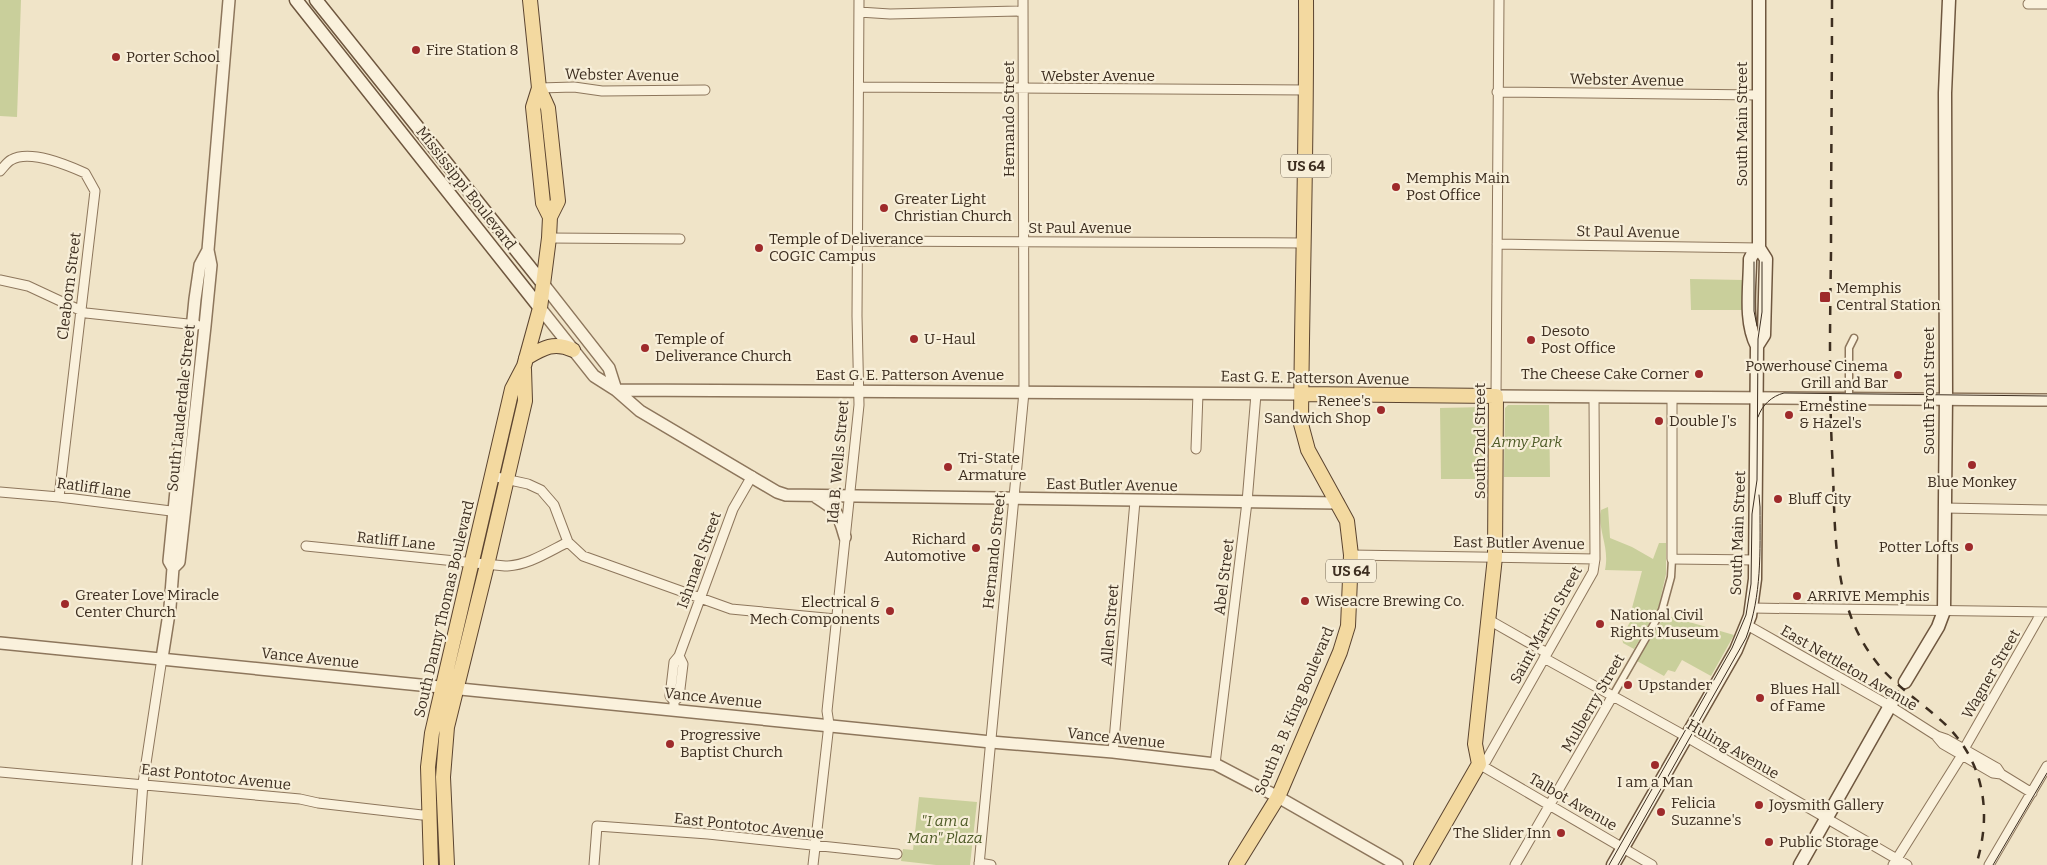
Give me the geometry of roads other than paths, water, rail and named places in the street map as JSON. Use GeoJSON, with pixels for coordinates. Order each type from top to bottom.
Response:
{"type":"FeatureCollection","features":[{"type":"Feature","properties":{"kind":"main road","name":"Mississippi Boulevard"},"geometry":{"type":"LineString","coordinates":[[296,0],[540,308]]}},
{"type":"Feature","properties":{"kind":"main road","name":"Mississippi Boulevard"},"geometry":{"type":"LineString","coordinates":[[316,0],[544,285]]}},
{"type":"Feature","properties":{"kind":"main road","name":"South Danny Thomas Boulevard"},"geometry":{"type":"LineString","coordinates":[[431,865],[429,750],[441,687],[512,389],[525,362],[540,308],[544,285],[550,217],[543,203],[533,107],[539,88],[530,0]]}},
{"type":"Feature","properties":{"kind":"main road","name":"South B. B. King Boulevard"},"geometry":{"type":"LineString","coordinates":[[1236,865],[1278,797],[1345,635],[1349,614],[1351,556],[1347,521],[1308,450],[1301,424],[1306,0]]}},
{"type":"Feature","properties":{"kind":"main road","name":"South Main Street"},"geometry":{"type":"LineString","coordinates":[[1613,865],[1736,650],[1752,608],[1756,560],[1757,346],[1751,336],[1750,259],[1759,248],[1759,0]]}},
{"type":"Feature","properties":{"kind":"main road","name":"South Front Street"},"geometry":{"type":"LineString","coordinates":[[1905,682],[1938,627],[1944,611],[1946,400],[1945,93],[1949,0]]}},
{"type":"Feature","properties":{"kind":"main road"},"geometry":{"type":"LineString","coordinates":[[370,93],[383,83]]}},
{"type":"Feature","properties":{"kind":"main road"},"geometry":{"type":"LineString","coordinates":[[459,206],[472,195]]}},
{"type":"Feature","properties":{"kind":"main road"},"geometry":{"type":"LineString","coordinates":[[525,362],[542,349],[556,345],[563,345],[573,350]]}},
{"type":"Feature","properties":{"kind":"main road","name":"South Danny Thomas Boulevard"},"geometry":{"type":"LineString","coordinates":[[447,865],[444,751],[447,727],[525,401],[525,362]]}},
{"type":"Feature","properties":{"kind":"main road","name":"East G. E. Patterson Avenue"},"geometry":{"type":"LineString","coordinates":[[1301,394],[1496,396]]}},
{"type":"Feature","properties":{"kind":"main road","name":"South 2nd Street"},"geometry":{"type":"LineString","coordinates":[[1479,764],[1475,744],[1495,557],[1496,396]]}},
{"type":"Feature","properties":{"kind":"main road"},"geometry":{"type":"LineString","coordinates":[[1800,865],[1892,702]]}},
{"type":"Feature","properties":{"kind":"main road"},"geometry":{"type":"LineString","coordinates":[[1422,865],[1479,764]]}},
{"type":"Feature","properties":{"kind":"street","name":"South Lauderdale Street"},"geometry":{"type":"LineString","coordinates":[[179,512],[205,326],[210,265],[208,250],[229,0]]}},
{"type":"Feature","properties":{"kind":"street","name":"Ida B. Wells Street"},"geometry":{"type":"LineString","coordinates":[[814,865],[829,724],[827,711],[859,404],[857,241],[859,0]]}},
{"type":"Feature","properties":{"kind":"street","name":"Hernando Street"},"geometry":{"type":"LineString","coordinates":[[979,864],[1024,392],[1023,0]]}},
{"type":"Feature","properties":{"kind":"street","name":"South 2nd Street"},"geometry":{"type":"LineString","coordinates":[[1496,396],[1499,0]]}},
{"type":"Feature","properties":{"kind":"street"},"geometry":{"type":"LineString","coordinates":[[2028,4],[2047,4]]}},
{"type":"Feature","properties":{"kind":"street"},"geometry":{"type":"LineString","coordinates":[[859,12],[890,14],[1023,11]]}},
{"type":"Feature","properties":{"kind":"street","name":"Webster Avenue"},"geometry":{"type":"LineString","coordinates":[[539,88],[574,87],[602,91],[705,90]]}},
{"type":"Feature","properties":{"kind":"street","name":"Webster Avenue"},"geometry":{"type":"LineString","coordinates":[[859,88],[1306,90]]}},
{"type":"Feature","properties":{"kind":"street","name":"Webster Avenue"},"geometry":{"type":"LineString","coordinates":[[1497,92],[1758,95]]}},
{"type":"Feature","properties":{"kind":"street","name":"Cleaborn Street"},"geometry":{"type":"LineString","coordinates":[[0,171],[12,160],[28,156],[49,160],[85,173],[95,191],[59,497]]}},
{"type":"Feature","properties":{"kind":"street"},"geometry":{"type":"LineString","coordinates":[[549,238],[680,240]]}},
{"type":"Feature","properties":{"kind":"street","name":"St Paul Avenue"},"geometry":{"type":"LineString","coordinates":[[857,241],[1303,243]]}},
{"type":"Feature","properties":{"kind":"street","name":"St Paul Avenue"},"geometry":{"type":"LineString","coordinates":[[1497,244],[1759,248]]}},
{"type":"Feature","properties":{"kind":"street","name":"South Lauderdale Street"},"geometry":{"type":"LineString","coordinates":[[137,865],[143,783],[170,607],[173,568],[179,562],[179,512],[193,325],[200,265],[208,250]]}},
{"type":"Feature","properties":{"kind":"street"},"geometry":{"type":"LineString","coordinates":[[0,280],[28,286],[86,313],[205,326]]}},
{"type":"Feature","properties":{"kind":"street","name":"Mississippi Boulevard"},"geometry":{"type":"LineString","coordinates":[[544,285],[609,368],[616,390]]}},
{"type":"Feature","properties":{"kind":"street","name":"Mississippi Boulevard"},"geometry":{"type":"LineString","coordinates":[[540,308],[594,376],[616,390],[640,410],[777,492],[796,497]]}},
{"type":"Feature","properties":{"kind":"street"},"geometry":{"type":"LineString","coordinates":[[1849,399],[1849,348],[1854,338]]}},
{"type":"Feature","properties":{"kind":"street","name":"East G. E. Patterson Avenue"},"geometry":{"type":"LineString","coordinates":[[616,390],[1301,394]]}},
{"type":"Feature","properties":{"kind":"street"},"geometry":{"type":"LineString","coordinates":[[1196,449],[1198,393]]}},
{"type":"Feature","properties":{"kind":"street","name":"Abel Street"},"geometry":{"type":"LineString","coordinates":[[1215,764],[1247,502],[1256,394]]}},
{"type":"Feature","properties":{"kind":"street","name":"East G. E. Patterson Avenue"},"geometry":{"type":"LineString","coordinates":[[1496,396],[2047,400]]}},
{"type":"Feature","properties":{"kind":"street","name":"Saint Martin Street"},"geometry":{"type":"LineString","coordinates":[[1479,764],[1486,761],[1588,582],[1595,559],[1594,397]]}},
{"type":"Feature","properties":{"kind":"street","name":"Mulberry Street"},"geometry":{"type":"LineString","coordinates":[[1514,865],[1662,610],[1671,577],[1672,559],[1672,397]]}},
{"type":"Feature","properties":{"kind":"street"},"geometry":{"type":"LineString","coordinates":[[492,476],[528,484],[540,490],[548,497],[554,505],[568,542],[583,556],[731,609],[836,619]]}},
{"type":"Feature","properties":{"kind":"street","name":"Ishmael Street"},"geometry":{"type":"LineString","coordinates":[[674,706],[679,697],[683,664],[679,656],[732,509],[752,476]]}},
{"type":"Feature","properties":{"kind":"street","name":"Ratliff lane"},"geometry":{"type":"LineString","coordinates":[[0,492],[59,497],[179,512]]}},
{"type":"Feature","properties":{"kind":"street","name":"East Butler Avenue"},"geometry":{"type":"LineString","coordinates":[[796,497],[1338,503]]}},
{"type":"Feature","properties":{"kind":"street"},"geometry":{"type":"LineString","coordinates":[[816,497],[835,509],[840,517],[845,537]]}},
{"type":"Feature","properties":{"kind":"street","name":"Allen Street"},"geometry":{"type":"LineString","coordinates":[[1113,752],[1136,501]]}},
{"type":"Feature","properties":{"kind":"street"},"geometry":{"type":"LineString","coordinates":[[1945,508],[2047,510]]}},
{"type":"Feature","properties":{"kind":"street","name":"Ratliff Lane"},"geometry":{"type":"LineString","coordinates":[[306,546],[487,565],[516,566],[568,542]]}},
{"type":"Feature","properties":{"kind":"street","name":"East Butler Avenue"},"geometry":{"type":"LineString","coordinates":[[1351,556],[1595,559]]}},
{"type":"Feature","properties":{"kind":"street"},"geometry":{"type":"LineString","coordinates":[[1672,559],[1756,560]]}},
{"type":"Feature","properties":{"kind":"street"},"geometry":{"type":"LineString","coordinates":[[1752,608],[2044,612]]}},
{"type":"Feature","properties":{"kind":"street","name":"Wagner Street"},"geometry":{"type":"LineString","coordinates":[[1895,862],[1963,752],[2044,612]]}},
{"type":"Feature","properties":{"kind":"street","name":"Huling Avenue"},"geometry":{"type":"LineString","coordinates":[[1489,620],[1612,696],[1827,819],[1895,862],[1907,865]]}},
{"type":"Feature","properties":{"kind":"street","name":"East Nettleton Avenue"},"geometry":{"type":"LineString","coordinates":[[1746,626],[1892,702],[1937,736],[1946,739],[1963,752],[1997,768],[2001,774],[2032,793]]}},
{"type":"Feature","properties":{"kind":"street","name":"Vance Avenue"},"geometry":{"type":"LineString","coordinates":[[0,643],[441,687],[674,706],[991,742],[1113,752],[1215,764],[1278,797],[1397,865]]}},
{"type":"Feature","properties":{"kind":"street","name":"Talbot Avenue"},"geometry":{"type":"LineString","coordinates":[[1479,764],[1652,865]]}},
{"type":"Feature","properties":{"kind":"street"},"geometry":{"type":"LineString","coordinates":[[1988,865],[2047,766]]}},
{"type":"Feature","properties":{"kind":"street","name":"East Pontotoc Avenue"},"geometry":{"type":"LineString","coordinates":[[0,772],[143,783],[300,799],[318,803],[422,815],[429,813]]}},
{"type":"Feature","properties":{"kind":"street","name":"East Pontotoc Avenue"},"geometry":{"type":"LineString","coordinates":[[594,865],[597,826],[708,834],[897,854]]}},
{"type":"Feature","properties":{"kind":"street"},"geometry":{"type":"LineString","coordinates":[[979,864],[991,865]]}},
{"type":"Feature","properties":{"kind":"tram line"},"geometry":{"type":"LineString","coordinates":[[1754,262],[1754,311],[1757,326]]}},
{"type":"Feature","properties":{"kind":"tram line"},"geometry":{"type":"LineString","coordinates":[[1609,865],[1732,648],[1746,615],[1751,584],[1752,514],[1757,480],[1758,339],[1762,312],[1762,262]]}},
{"type":"Feature","properties":{"kind":"tram line"},"geometry":{"type":"LineString","coordinates":[[1758,417],[1768,402],[1775,396],[1784,393],[2047,396]]}},
{"type":"Feature","properties":{"kind":"tram line"},"geometry":{"type":"LineString","coordinates":[[1618,865],[1746,638],[1755,606],[1759,573],[1759,495]]}},
{"type":"Feature","properties":{"kind":"tram line"},"geometry":{"type":"LineString","coordinates":[[1993,865],[2047,773]]}},
{"type":"Feature","properties":{"kind":"railway"},"geometry":{"type":"LineString","coordinates":[[1832,0],[1830,377],[1834,511],[1840,572],[1852,620],[1872,657],[1893,680],[1946,725],[1959,740],[1977,773],[1982,790],[1984,827],[1976,865]]}},
{"type":"Feature","properties":{"kind":"place","name":"Fire Station 8"},"geometry":{"type":"Point","coordinates":[416,50]}},
{"type":"Feature","properties":{"kind":"place","name":"Porter School"},"geometry":{"type":"Point","coordinates":[116,57]}},
{"type":"Feature","properties":{"kind":"place","name":"Memphis Main Post Office"},"geometry":{"type":"Point","coordinates":[1396,187]}},
{"type":"Feature","properties":{"kind":"place","name":"Greater Light Christian Church"},"geometry":{"type":"Point","coordinates":[884,208]}},
{"type":"Feature","properties":{"kind":"place","name":"Temple of Deliverance COGIC Campus"},"geometry":{"type":"Point","coordinates":[759,248]}},
{"type":"Feature","properties":{"kind":"place","name":"Memphis Central Station"},"geometry":{"type":"Point","coordinates":[1825,297]}},
{"type":"Feature","properties":{"kind":"place","name":"U-Haul"},"geometry":{"type":"Point","coordinates":[914,339]}},
{"type":"Feature","properties":{"kind":"place","name":"Desoto Post Office"},"geometry":{"type":"Point","coordinates":[1531,340]}},
{"type":"Feature","properties":{"kind":"place","name":"Temple of Deliverance Church"},"geometry":{"type":"Point","coordinates":[645,348]}},
{"type":"Feature","properties":{"kind":"place","name":"The Cheese Cake Corner"},"geometry":{"type":"Point","coordinates":[1699,374]}},
{"type":"Feature","properties":{"kind":"place","name":"Powerhouse Cinema Grill and Bar"},"geometry":{"type":"Point","coordinates":[1898,375]}},
{"type":"Feature","properties":{"kind":"place","name":"Renee's Sandwich Shop"},"geometry":{"type":"Point","coordinates":[1381,410]}},
{"type":"Feature","properties":{"kind":"place","name":"Ernestine & Hazel's"},"geometry":{"type":"Point","coordinates":[1789,415]}},
{"type":"Feature","properties":{"kind":"place","name":"Double J's"},"geometry":{"type":"Point","coordinates":[1659,421]}},
{"type":"Feature","properties":{"kind":"place","name":"Blue Monkey"},"geometry":{"type":"Point","coordinates":[1972,465]}},
{"type":"Feature","properties":{"kind":"place","name":"Tri-State Armature"},"geometry":{"type":"Point","coordinates":[948,467]}},
{"type":"Feature","properties":{"kind":"place","name":"Bluff City"},"geometry":{"type":"Point","coordinates":[1778,499]}},
{"type":"Feature","properties":{"kind":"place","name":"Potter Lofts"},"geometry":{"type":"Point","coordinates":[1969,547]}},
{"type":"Feature","properties":{"kind":"place","name":"Richard Automotive"},"geometry":{"type":"Point","coordinates":[976,548]}},
{"type":"Feature","properties":{"kind":"place","name":"ARRIVE Memphis"},"geometry":{"type":"Point","coordinates":[1797,596]}},
{"type":"Feature","properties":{"kind":"place","name":"Wiseacre Brewing Co."},"geometry":{"type":"Point","coordinates":[1305,601]}},
{"type":"Feature","properties":{"kind":"place","name":"Greater Love Miracle Center Church"},"geometry":{"type":"Point","coordinates":[65,604]}},
{"type":"Feature","properties":{"kind":"place","name":"Electrical & Mech Components"},"geometry":{"type":"Point","coordinates":[890,611]}},
{"type":"Feature","properties":{"kind":"place","name":"National Civil Rights Museum"},"geometry":{"type":"Point","coordinates":[1600,624]}},
{"type":"Feature","properties":{"kind":"place","name":"Upstander"},"geometry":{"type":"Point","coordinates":[1628,685]}},
{"type":"Feature","properties":{"kind":"place","name":"Blues Hall of Fame"},"geometry":{"type":"Point","coordinates":[1760,698]}},
{"type":"Feature","properties":{"kind":"place","name":"Progressive Baptist Church"},"geometry":{"type":"Point","coordinates":[670,744]}},
{"type":"Feature","properties":{"kind":"place","name":"I am a Man"},"geometry":{"type":"Point","coordinates":[1655,765]}},
{"type":"Feature","properties":{"kind":"place","name":"Joysmith Gallery"},"geometry":{"type":"Point","coordinates":[1759,805]}},
{"type":"Feature","properties":{"kind":"place","name":"Felicia Suzanne's"},"geometry":{"type":"Point","coordinates":[1661,812]}},
{"type":"Feature","properties":{"kind":"place","name":"The Slider Inn"},"geometry":{"type":"Point","coordinates":[1561,833]}},
{"type":"Feature","properties":{"kind":"place","name":"Public Storage"},"geometry":{"type":"Point","coordinates":[1769,842]}},
{"type":"Feature","properties":{"kind":"park label","name":"Army Park"},"geometry":{"type":"Point","coordinates":[1527,442]}},
{"type":"Feature","properties":{"kind":"park label","name":"\"I am a Man\" Plaza"},"geometry":{"type":"Point","coordinates":[945,830]}}]}
